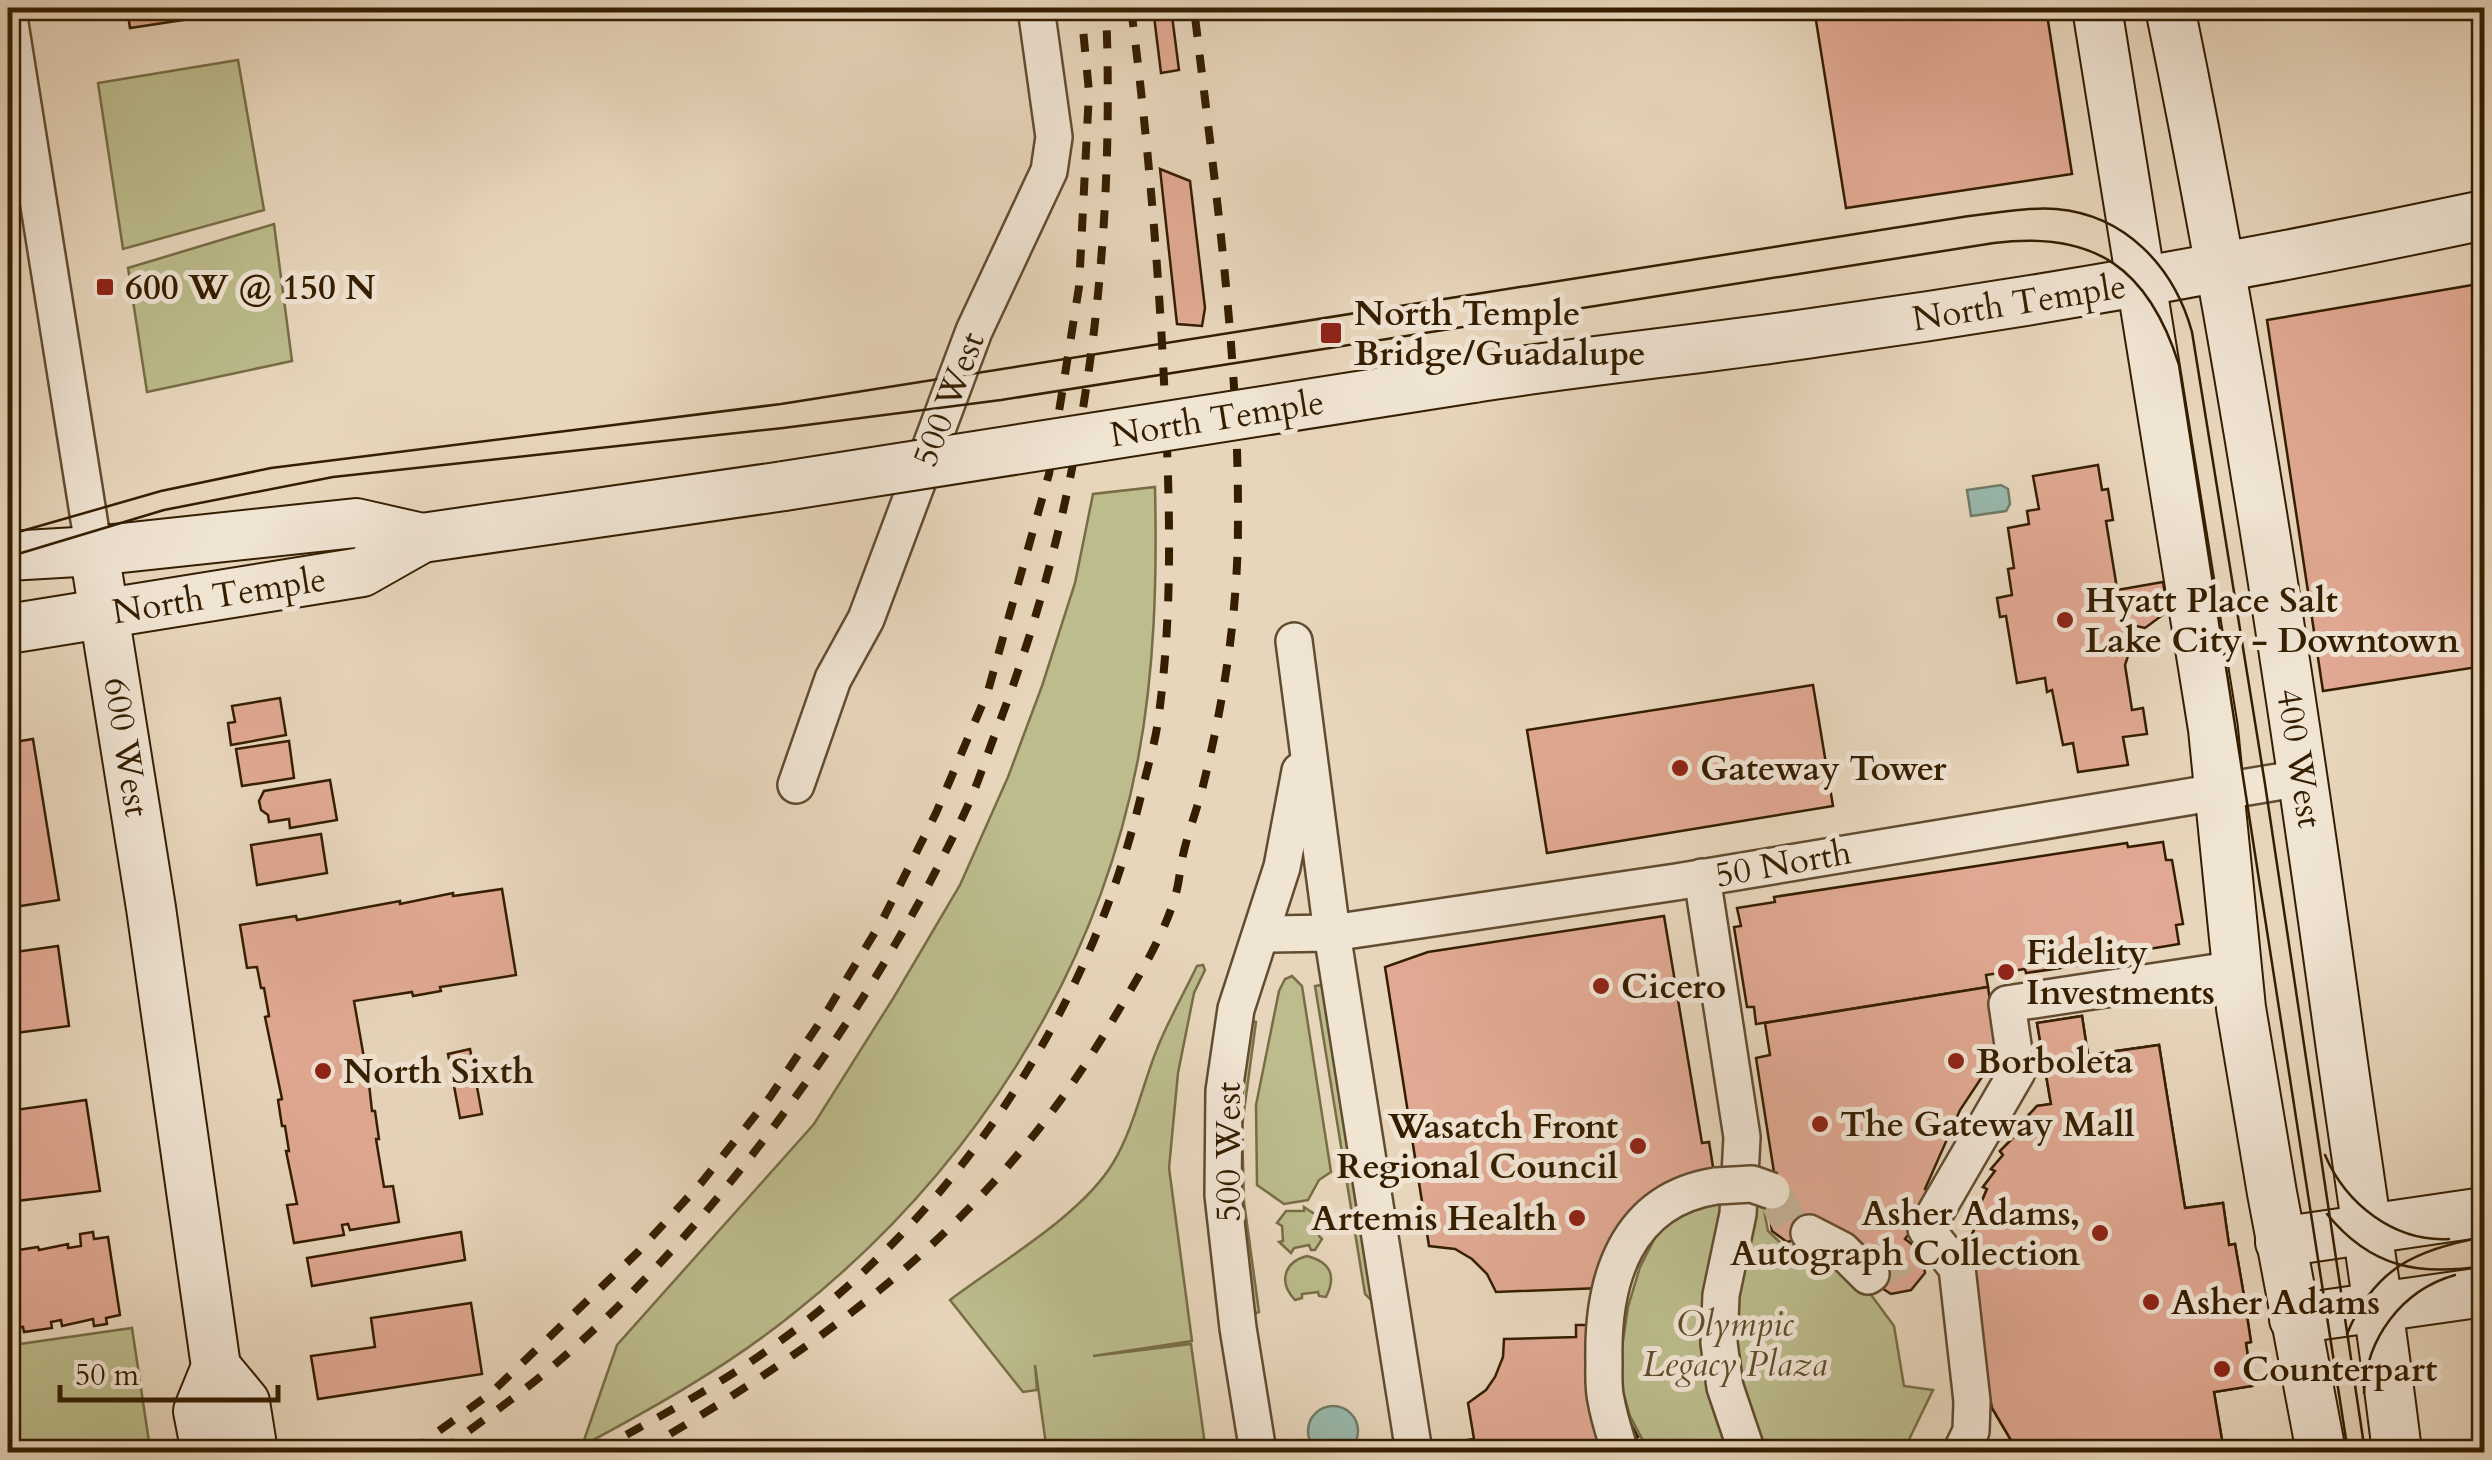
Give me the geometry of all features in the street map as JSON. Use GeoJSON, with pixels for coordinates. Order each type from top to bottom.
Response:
{"type":"FeatureCollection","features":[{"type":"Feature","properties":{"kind":"street","name":"500 West"},"geometry":{"type":"LineString","coordinates":[[796,785],[833,679],[866,619],[974,331],[1048,171],[1054,137],[1036,8]]}},
{"type":"Feature","properties":{"kind":"street"},"geometry":{"type":"LineString","coordinates":[[2097,8],[2220,790],[2234,962],[2280,1242],[2321,1452]]}},
{"type":"Feature","properties":{"kind":"street","name":"400 West"},"geometry":{"type":"LineString","coordinates":[[2170,8],[2221,268],[2302,778],[2397,1452]]}},
{"type":"Feature","properties":{"kind":"street","name":"600 West"},"geometry":{"type":"LineString","coordinates":[[8,11],[106,614],[216,1366],[198,1411],[206,1452]]}},
{"type":"Feature","properties":{"kind":"street","name":"North Temple"},"geometry":{"type":"LineString","coordinates":[[8,556],[94,551],[356,523],[422,538],[784,486],[1605,358],[1817,333],[2221,268],[2484,215]]}},
{"type":"Feature","properties":{"kind":"street","name":"North Temple"},"geometry":{"type":"LineString","coordinates":[[8,629],[362,572],[422,538]]}},
{"type":"Feature","properties":{"kind":"street","name":"500 West"},"geometry":{"type":"LineString","coordinates":[[1294,641],[1332,933],[1414,1452]]}},
{"type":"Feature","properties":{"kind":"street","name":"500 West"},"geometry":{"type":"LineString","coordinates":[[1258,1452],[1223,1195],[1224,1091],[1236,1009],[1282,867],[1306,740]]}},
{"type":"Feature","properties":{"kind":"street","name":"50 North"},"geometry":{"type":"LineString","coordinates":[[1262,934],[1332,933],[1702,877],[2302,778]]}},
{"type":"Feature","properties":{"kind":"street"},"geometry":{"type":"LineString","coordinates":[[1702,877],[1742,1137],[1739,1204],[1720,1295],[1719,1343],[1725,1387],[1747,1452]]}},
{"type":"Feature","properties":{"kind":"street"},"geometry":{"type":"LineString","coordinates":[[1967,1451],[1972,1401],[1957,1268],[1918,1236],[2017,1072],[2008,1004],[2217,972]]}},
{"type":"Feature","properties":{"kind":"street"},"geometry":{"type":"LineString","coordinates":[[1620,1452],[1605,1397],[1594,1330],[1622,1255],[1638,1226],[1680,1195],[1716,1186],[1752,1184],[1772,1191]]}},
{"type":"Feature","properties":{"kind":"street"},"geometry":{"type":"LineString","coordinates":[[2280,1242],[2484,1212]]}},
{"type":"Feature","properties":{"kind":"street"},"geometry":{"type":"LineString","coordinates":[[1809,1233],[1842,1250],[1868,1276],[1871,1274]]}},
{"type":"Feature","properties":{"kind":"street"},"geometry":{"type":"LineString","coordinates":[[2294,1318],[2484,1292]]}},
{"type":"Feature","properties":{"kind":"street","name":"600 West"},"geometry":{"type":"LineString","coordinates":[[216,1366],[245,1402],[253,1452]]}},
{"type":"Feature","properties":{"kind":"green space"},"geometry":{"type":"Polygon","coordinates":[[[238,60],[264,210],[123,249],[98,83],[238,60]]]}},
{"type":"Feature","properties":{"kind":"green space"},"geometry":{"type":"Polygon","coordinates":[[[274,224],[292,361],[147,392],[128,268],[274,224]]]}},
{"type":"Feature","properties":{"kind":"green space"},"geometry":{"type":"Polygon","coordinates":[[[1155,487],[1154,623],[1138,759],[1118,840],[1091,919],[1057,994],[1016,1066],[969,1135],[916,1199],[857,1258],[794,1313],[718,1368],[582,1446],[617,1345],[814,1124],[960,885],[1008,777],[1042,686],[1075,583],[1093,494],[1155,487]]]}},
{"type":"Feature","properties":{"kind":"green space"},"geometry":{"type":"Polygon","coordinates":[[[1203,965],[1205,970],[1194,993],[1178,1073],[1169,1168],[1192,1341],[1093,1356],[1191,1344],[1206,1452],[1047,1452],[1035,1365],[1037,1390],[1023,1392],[950,1300],[1039,1237],[1099,1182],[1127,1136],[1161,1039],[1197,966],[1203,965]]]}},
{"type":"Feature","properties":{"kind":"green space"},"geometry":{"type":"Polygon","coordinates":[[[1292,976],[1302,986],[1331,1172],[1319,1180],[1308,1200],[1284,1204],[1257,1185],[1256,1105],[1279,991],[1285,979],[1292,976]]]}},
{"type":"Feature","properties":{"kind":"green space"},"geometry":{"type":"Polygon","coordinates":[[[1328,984],[1378,1299],[1365,1294],[1315,986],[1328,984]]]}},
{"type":"Feature","properties":{"kind":"green space"},"geometry":{"type":"Polygon","coordinates":[[[1244,1019],[1256,1022],[1242,1126],[1244,1202],[1259,1312],[1247,1317],[1230,1200],[1244,1019]]]}},
{"type":"Feature","properties":{"kind":"green space","name":"Olympic Legacy Plaza"},"geometry":{"type":"Polygon","coordinates":[[[1762,1200],[1768,1231],[1783,1245],[1814,1248],[1866,1288],[1894,1326],[1904,1386],[1933,1390],[1903,1452],[1887,1441],[1875,1452],[1649,1452],[1630,1416],[1618,1374],[1628,1307],[1640,1267],[1660,1228],[1688,1204],[1762,1200]]]}},
{"type":"Feature","properties":{"kind":"green space"},"geometry":{"type":"Polygon","coordinates":[[[1304,1207],[1319,1217],[1322,1239],[1315,1250],[1309,1245],[1294,1248],[1291,1253],[1279,1242],[1283,1241],[1282,1226],[1277,1223],[1286,1211],[1304,1211],[1304,1207]]]}},
{"type":"Feature","properties":{"kind":"green space"},"geometry":{"type":"Polygon","coordinates":[[[1307,1256],[1326,1266],[1331,1282],[1326,1297],[1318,1292],[1302,1294],[1302,1298],[1295,1300],[1286,1286],[1286,1274],[1293,1263],[1307,1256]]]}},
{"type":"Feature","properties":{"kind":"green space"},"geometry":{"type":"Polygon","coordinates":[[[132,1328],[149,1442],[117,1452],[8,1452],[8,1349],[13,1345],[132,1328]]]}},
{"type":"Feature","properties":{"kind":"shaded area"},"geometry":{"type":"Polygon","coordinates":[[[2001,485],[2008,489],[2010,504],[2006,511],[1971,516],[1967,490],[2001,485]]]}},
{"type":"Feature","properties":{"kind":"shaded area"},"geometry":{"type":"Polygon","coordinates":[[[1333,1406],[1351,1413],[1358,1431],[1351,1449],[1333,1456],[1315,1449],[1308,1431],[1315,1413],[1333,1406]]]}},
{"type":"Feature","properties":{"kind":"building"},"geometry":{"type":"Polygon","coordinates":[[[127,8],[262,8],[130,28],[127,8]]]}},
{"type":"Feature","properties":{"kind":"building"},"geometry":{"type":"Polygon","coordinates":[[[1153,8],[1171,8],[1179,70],[1161,73],[1153,8]]]}},
{"type":"Feature","properties":{"kind":"building"},"geometry":{"type":"Polygon","coordinates":[[[1814,8],[2046,8],[2072,174],[1846,208],[1814,8]]]}},
{"type":"Feature","properties":{"kind":"building"},"geometry":{"type":"Polygon","coordinates":[[[1160,169],[1190,181],[1205,308],[1202,326],[1177,324],[1160,169]]]}},
{"type":"Feature","properties":{"kind":"building"},"geometry":{"type":"Polygon","coordinates":[[[2484,283],[2484,666],[2323,691],[2267,320],[2484,283]]]}},
{"type":"Feature","properties":{"kind":"building","name":"Hyatt Place Salt Lake City - Downtown"},"geometry":{"type":"Polygon","coordinates":[[[2098,465],[2102,490],[2108,489],[2113,520],[2106,521],[2128,656],[2125,665],[2132,710],[2143,708],[2147,734],[2123,737],[2128,765],[2078,772],[2073,743],[2063,745],[2052,690],[2047,692],[2045,678],[2017,683],[2006,616],[2000,617],[1997,598],[2012,595],[2008,569],[2014,568],[2008,528],[2029,524],[2027,511],[2039,509],[2033,476],[2098,465]]]}},
{"type":"Feature","properties":{"kind":"building"},"geometry":{"type":"Polygon","coordinates":[[[2163,582],[2168,611],[2145,628],[2123,623],[2117,590],[2163,582]]]}},
{"type":"Feature","properties":{"kind":"building","name":"Gateway Tower"},"geometry":{"type":"Polygon","coordinates":[[[1813,685],[1833,806],[1547,853],[1527,730],[1813,685]]]}},
{"type":"Feature","properties":{"kind":"building"},"geometry":{"type":"Polygon","coordinates":[[[280,698],[286,735],[231,745],[228,723],[235,722],[232,706],[280,698]]]}},
{"type":"Feature","properties":{"kind":"building"},"geometry":{"type":"Polygon","coordinates":[[[33,739],[59,900],[8,908],[8,743],[33,739]]]}},
{"type":"Feature","properties":{"kind":"building"},"geometry":{"type":"Polygon","coordinates":[[[289,741],[294,778],[242,786],[236,749],[289,741]]]}},
{"type":"Feature","properties":{"kind":"building"},"geometry":{"type":"Polygon","coordinates":[[[330,780],[337,820],[290,828],[289,819],[269,822],[268,815],[261,810],[259,801],[264,791],[330,780]]]}},
{"type":"Feature","properties":{"kind":"building"},"geometry":{"type":"Polygon","coordinates":[[[321,834],[327,873],[257,885],[251,845],[321,834]]]}},
{"type":"Feature","properties":{"kind":"building"},"geometry":{"type":"Polygon","coordinates":[[[2163,842],[2166,860],[2172,860],[2183,924],[2176,925],[2179,944],[2143,950],[2144,956],[1986,975],[1988,987],[1756,1024],[1754,1007],[1747,1007],[1734,927],[1741,926],[1737,908],[1775,902],[1774,897],[2127,843],[2128,847],[2163,842]]]}},
{"type":"Feature","properties":{"kind":"building","name":"North Sixth"},"geometry":{"type":"Polygon","coordinates":[[[502,889],[516,975],[440,987],[441,991],[413,996],[412,992],[354,1001],[375,1111],[384,1187],[393,1186],[399,1222],[350,1230],[348,1224],[342,1225],[344,1235],[294,1243],[287,1205],[297,1204],[265,1017],[269,1016],[257,967],[247,968],[240,925],[502,889]]]}},
{"type":"Feature","properties":{"kind":"building"},"geometry":{"type":"Polygon","coordinates":[[[1664,916],[1702,1143],[1709,1142],[1717,1192],[1650,1234],[1627,1287],[1496,1292],[1487,1274],[1472,1259],[1455,1249],[1429,1246],[1385,967],[1428,952],[1664,916]]]}},
{"type":"Feature","properties":{"kind":"building"},"geometry":{"type":"Polygon","coordinates":[[[58,946],[69,1026],[8,1034],[8,953],[58,946]]]}},
{"type":"Feature","properties":{"kind":"building"},"geometry":{"type":"Polygon","coordinates":[[[1988,987],[1999,1064],[1983,1067],[1984,1074],[1960,1110],[1925,1189],[1937,1196],[1905,1239],[1922,1252],[1925,1273],[1911,1290],[1891,1294],[1805,1238],[1787,1242],[1772,1231],[1767,1198],[1776,1185],[1756,1058],[1770,1055],[1765,1023],[1988,987]]]}},
{"type":"Feature","properties":{"kind":"building","name":"Asher Adams, Autograph Collection"},"geometry":{"type":"Polygon","coordinates":[[[2082,1016],[2088,1055],[2159,1045],[2185,1208],[2223,1203],[2229,1245],[2235,1244],[2244,1296],[2252,1386],[2214,1392],[2224,1452],[2018,1452],[1992,1408],[1966,1261],[1976,1225],[1972,1224],[1987,1189],[1983,1187],[2003,1155],[2000,1151],[2037,1106],[2051,1104],[2037,1023],[2082,1016]],[[2097,1275],[2041,1284],[2043,1325],[2054,1365],[2110,1356],[2097,1275]]]}},
{"type":"Feature","properties":{"kind":"building","name":"Asher Adams, Autograph Collection"},"geometry":{"type":"Polygon","coordinates":[[[2082,1016],[2088,1055],[2159,1045],[2185,1208],[2223,1203],[2229,1245],[2235,1244],[2244,1296],[2252,1386],[2214,1392],[2224,1452],[2018,1452],[1992,1408],[1966,1261],[1976,1225],[1972,1224],[1987,1189],[1983,1187],[2003,1155],[2000,1151],[2013,1138],[2010,1135],[2037,1106],[2051,1104],[2037,1023],[2082,1016]]]}},
{"type":"Feature","properties":{"kind":"building"},"geometry":{"type":"Polygon","coordinates":[[[470,1049],[482,1114],[460,1118],[448,1054],[470,1049]]]}},
{"type":"Feature","properties":{"kind":"building"},"geometry":{"type":"Polygon","coordinates":[[[86,1100],[100,1191],[8,1202],[8,1111],[86,1100]]]}},
{"type":"Feature","properties":{"kind":"building"},"geometry":{"type":"Polygon","coordinates":[[[93,1232],[94,1239],[108,1237],[120,1315],[106,1318],[107,1324],[94,1326],[93,1319],[62,1326],[61,1320],[51,1322],[52,1328],[24,1332],[23,1327],[16,1328],[8,1335],[8,1256],[13,1255],[12,1251],[81,1246],[80,1234],[93,1232]]]}},
{"type":"Feature","properties":{"kind":"building"},"geometry":{"type":"Polygon","coordinates":[[[461,1232],[465,1260],[312,1286],[307,1258],[461,1232]]]}},
{"type":"Feature","properties":{"kind":"building"},"geometry":{"type":"Polygon","coordinates":[[[471,1303],[482,1374],[318,1399],[311,1356],[375,1347],[371,1318],[471,1303]]]}},
{"type":"Feature","properties":{"kind":"building"},"geometry":{"type":"Polygon","coordinates":[[[1576,1325],[1615,1325],[1612,1388],[1638,1437],[1631,1441],[1639,1452],[1462,1452],[1460,1441],[1474,1439],[1468,1403],[1486,1390],[1495,1377],[1503,1357],[1504,1339],[1576,1337],[1576,1325]]]}},
{"type":"Feature","properties":{"kind":"tunnel"},"geometry":{"type":"LineString","coordinates":[[1772,1191],[1791,1226],[1809,1233]]}},
{"type":"Feature","properties":{"kind":"tunnel"},"geometry":{"type":"LineString","coordinates":[[1871,1274],[1896,1261],[1911,1244]]}},
{"type":"Feature","properties":{"kind":"tram line"},"geometry":{"type":"LineString","coordinates":[[8,535],[161,491],[271,468],[781,404],[1969,216],[2056,209],[2081,213],[2125,233],[2144,248],[2173,286],[2192,332],[2265,784],[2365,1452]]}},
{"type":"Feature","properties":{"kind":"tram line"},"geometry":{"type":"LineString","coordinates":[[8,557],[164,510],[333,477],[1001,400],[1994,243],[2061,243],[2089,251],[2113,263],[2134,281],[2152,304],[2179,365],[2348,1452]]}},
{"type":"Feature","properties":{"kind":"tram line"},"geometry":{"type":"LineString","coordinates":[[2325,1155],[2346,1189],[2374,1216],[2409,1234],[2449,1239]]}},
{"type":"Feature","properties":{"kind":"tram line"},"geometry":{"type":"LineString","coordinates":[[2327,1214],[2361,1246],[2398,1264],[2438,1270],[2484,1266]]}},
{"type":"Feature","properties":{"kind":"tram line"},"geometry":{"type":"LineString","coordinates":[[2347,1334],[2370,1293],[2400,1265],[2438,1248],[2484,1237]]}},
{"type":"Feature","properties":{"kind":"tram line"},"geometry":{"type":"LineString","coordinates":[[2364,1393],[2372,1353],[2390,1319],[2419,1292],[2455,1275]]}},
{"type":"Feature","properties":{"kind":"railway"},"geometry":{"type":"LineString","coordinates":[[410,1452],[491,1393],[638,1252],[702,1182],[770,1097],[826,1013],[883,919],[936,813],[988,691],[1049,474],[1079,287],[1089,92],[1081,8]]}},
{"type":"Feature","properties":{"kind":"railway"},"geometry":{"type":"LineString","coordinates":[[440,1452],[578,1344],[640,1284],[725,1188],[778,1121],[855,1010],[923,895],[964,814],[1027,643],[1073,465],[1099,283],[1106,191],[1106,8]]}},
{"type":"Feature","properties":{"kind":"railway"},"geometry":{"type":"LineString","coordinates":[[595,1452],[762,1354],[831,1300],[895,1241],[953,1176],[1005,1105],[1050,1031],[1089,953],[1120,871],[1157,729],[1169,562],[1160,303],[1131,8]]}},
{"type":"Feature","properties":{"kind":"railway"},"geometry":{"type":"LineString","coordinates":[[639,1452],[780,1364],[845,1317],[964,1213],[1018,1154],[1068,1089],[1140,974],[1170,913],[1217,724],[1232,624],[1237,556],[1237,458],[1230,329],[1194,8]]}},
{"type":"Feature","properties":{"kind":"place","name":"600 W @ 150 N"},"geometry":{"type":"Point","coordinates":[105,287]}},
{"type":"Feature","properties":{"kind":"place","name":"North Temple Bridge/Guadalupe"},"geometry":{"type":"Point","coordinates":[1331,333]}},
{"type":"Feature","properties":{"kind":"place","name":"Hyatt Place Salt Lake City - Downtown"},"geometry":{"type":"Point","coordinates":[2065,620]}},
{"type":"Feature","properties":{"kind":"place","name":"Gateway Tower"},"geometry":{"type":"Point","coordinates":[1680,768]}},
{"type":"Feature","properties":{"kind":"place","name":"Fidelity Investments"},"geometry":{"type":"Point","coordinates":[2006,972]}},
{"type":"Feature","properties":{"kind":"place","name":"Cicero"},"geometry":{"type":"Point","coordinates":[1601,986]}},
{"type":"Feature","properties":{"kind":"place","name":"Borboleta"},"geometry":{"type":"Point","coordinates":[1956,1061]}},
{"type":"Feature","properties":{"kind":"place","name":"North Sixth"},"geometry":{"type":"Point","coordinates":[323,1071]}},
{"type":"Feature","properties":{"kind":"place","name":"The Gateway Mall"},"geometry":{"type":"Point","coordinates":[1820,1124]}},
{"type":"Feature","properties":{"kind":"place","name":"Wasatch Front Regional Council"},"geometry":{"type":"Point","coordinates":[1638,1146]}},
{"type":"Feature","properties":{"kind":"place","name":"Artemis Health"},"geometry":{"type":"Point","coordinates":[1577,1218]}},
{"type":"Feature","properties":{"kind":"place","name":"Asher Adams, Autograph Collection"},"geometry":{"type":"Point","coordinates":[2100,1233]}},
{"type":"Feature","properties":{"kind":"place","name":"Asher Adams"},"geometry":{"type":"Point","coordinates":[2151,1302]}},
{"type":"Feature","properties":{"kind":"place","name":"Counterpart"},"geometry":{"type":"Point","coordinates":[2222,1369]}}]}
